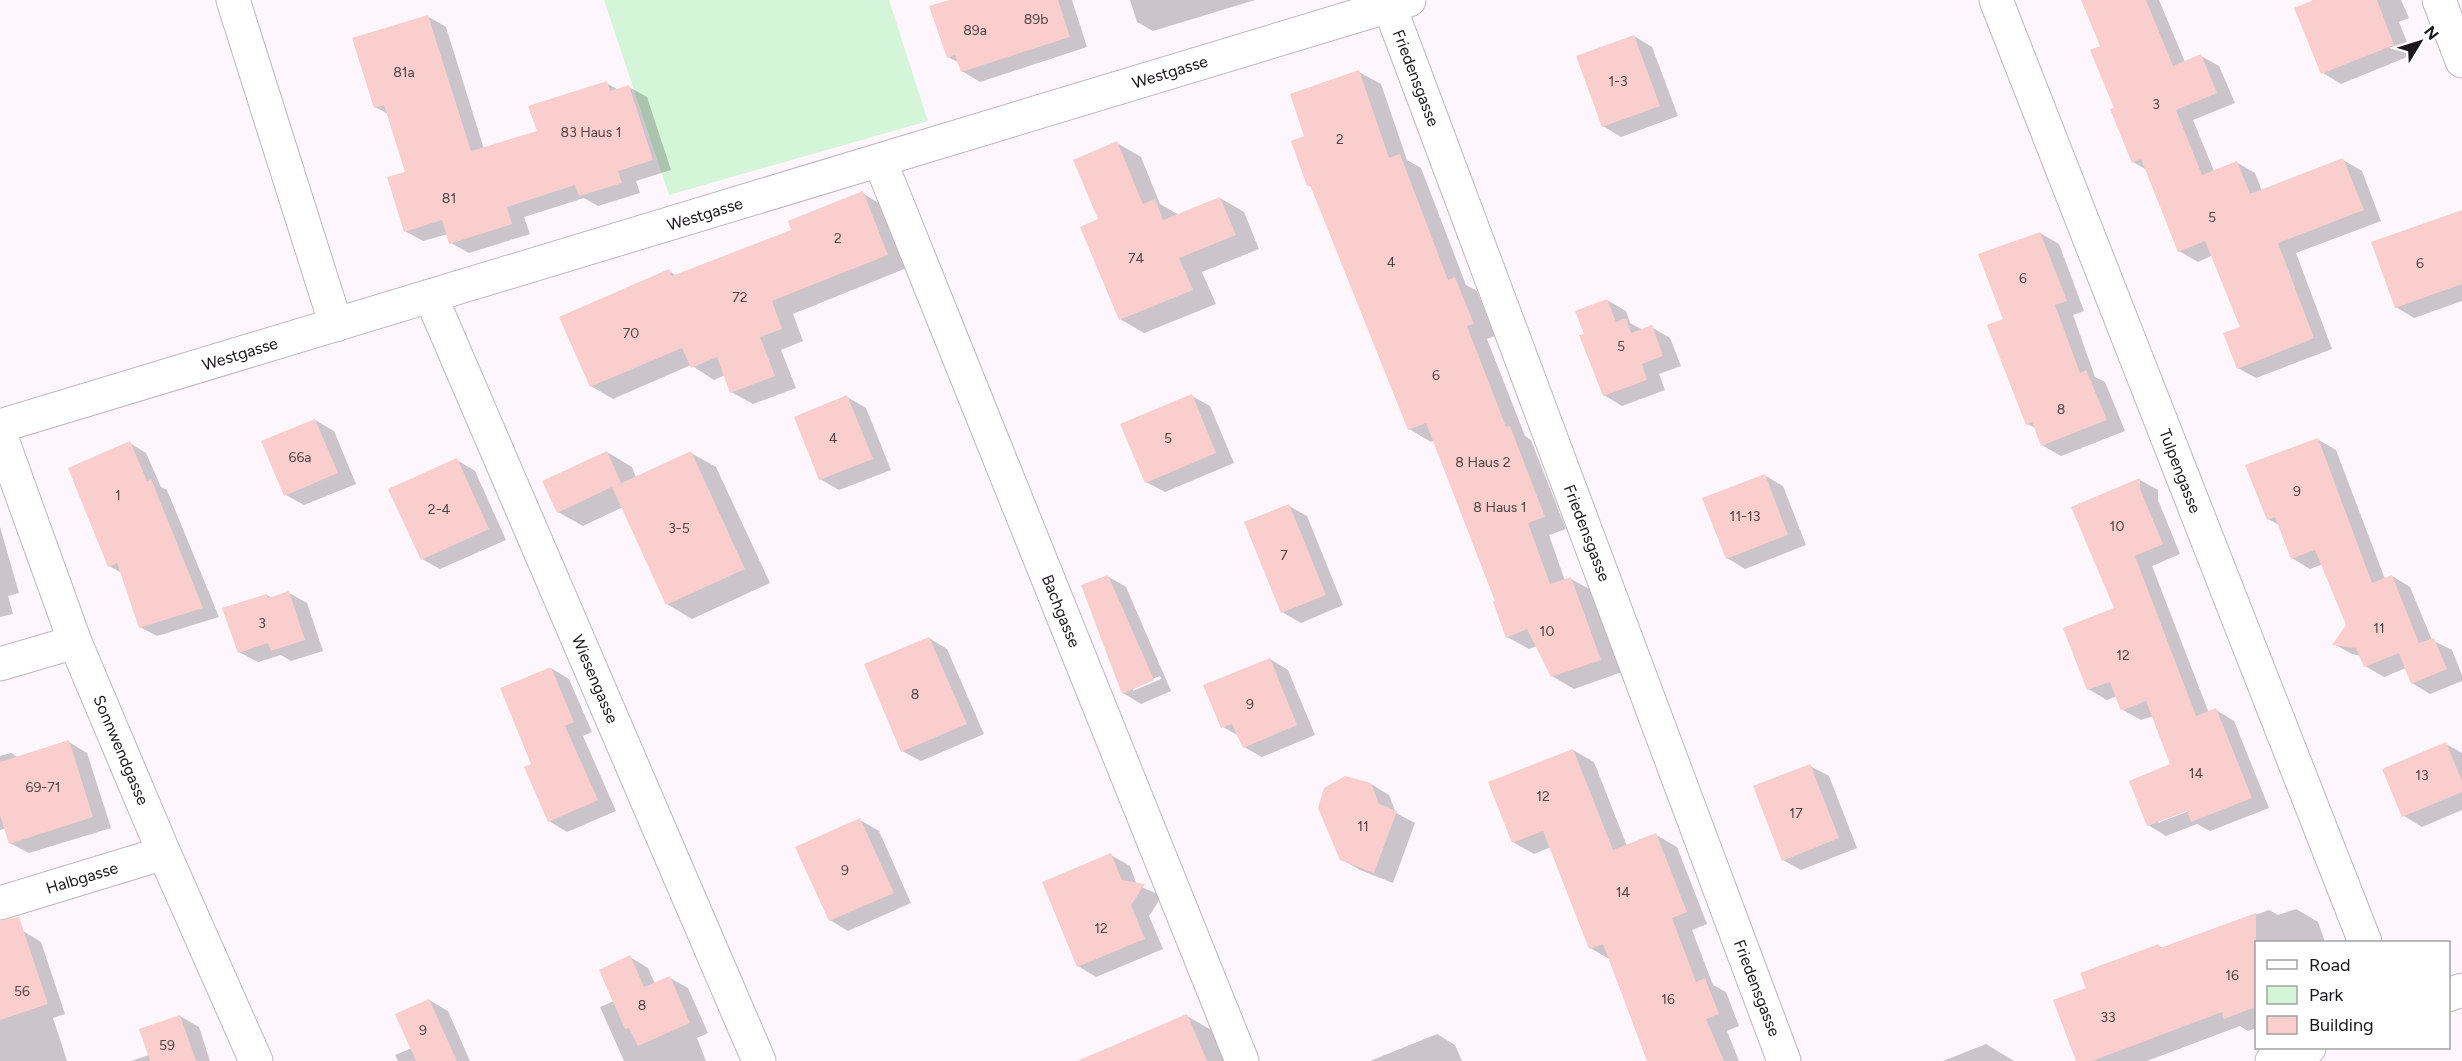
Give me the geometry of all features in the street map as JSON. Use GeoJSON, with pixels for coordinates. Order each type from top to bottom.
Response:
{"type":"FeatureCollection","features":[{"type":"Feature","properties":{"kind":"street"},"geometry":{"type":"LineString","coordinates":[[233,0],[336,325]]}},
{"type":"Feature","properties":{"kind":"street","name":"Tulpengasse"},"geometry":{"type":"LineString","coordinates":[[1996,0],[2365,941]]}},
{"type":"Feature","properties":{"kind":"street"},"geometry":{"type":"LineString","coordinates":[[2439,0],[2462,61]]}},
{"type":"Feature","properties":{"kind":"street","name":"Westgasse"},"geometry":{"type":"LineString","coordinates":[[0,426],[432,297],[1399,2]]}},
{"type":"Feature","properties":{"kind":"street","name":"Friedensgasse"},"geometry":{"type":"LineString","coordinates":[[1399,2],[1784,1061]]}},
{"type":"Feature","properties":{"kind":"street","name":"Bachgasse"},"geometry":{"type":"LineString","coordinates":[[880,161],[1242,1061]]}},
{"type":"Feature","properties":{"kind":"street","name":"Wiesengasse"},"geometry":{"type":"LineString","coordinates":[[432,297],[759,1061]]}},
{"type":"Feature","properties":{"kind":"street","name":"Sonnwendgasse"},"geometry":{"type":"LineString","coordinates":[[0,434],[75,642],[164,853],[256,1061]]}},
{"type":"Feature","properties":{"kind":"street"},"geometry":{"type":"LineString","coordinates":[[0,664],[75,642]]}},
{"type":"Feature","properties":{"kind":"street","name":"Halbgasse"},"geometry":{"type":"LineString","coordinates":[[0,903],[164,853]]}},
{"type":"Feature","properties":{"kind":"street"},"geometry":{"type":"LineString","coordinates":[[2272,1061],[2303,1049]]}},
{"type":"Feature","properties":{"kind":"green space"},"geometry":{"type":"Polygon","coordinates":[[[604,0],[889,0],[928,121],[669,195],[604,0]]]}},
{"type":"Feature","properties":{"kind":"building"},"geometry":{"type":"Polygon","coordinates":[[[949,0],[1058,0],[1070,37],[961,72],[955,55],[947,58],[929,6],[949,0]]]}},
{"type":"Feature","properties":{"kind":"building"},"geometry":{"type":"Polygon","coordinates":[[[2081,0],[2146,0],[2173,66],[2201,54],[2217,93],[2176,110],[2202,175],[2237,161],[2250,194],[2343,158],[2364,210],[2278,243],[2314,338],[2237,369],[2223,333],[2240,327],[2205,241],[2178,252],[2141,159],[2132,163],[2110,109],[2114,108],[2090,50],[2100,46],[2081,0]]]}},
{"type":"Feature","properties":{"kind":"building"},"geometry":{"type":"Polygon","coordinates":[[[2314,0],[2377,0],[2394,45],[2321,74],[2294,8],[2314,0]]]}},
{"type":"Feature","properties":{"kind":"building"},"geometry":{"type":"Polygon","coordinates":[[[428,15],[471,151],[537,131],[528,106],[607,81],[610,91],[629,85],[653,160],[618,171],[622,183],[579,196],[575,185],[507,207],[512,224],[449,244],[442,220],[404,232],[387,177],[405,172],[384,105],[374,108],[352,38],[428,15]]]}},
{"type":"Feature","properties":{"kind":"building"},"geometry":{"type":"Polygon","coordinates":[[[1634,35],[1660,106],[1602,127],[1576,56],[1634,35]]]}},
{"type":"Feature","properties":{"kind":"building"},"geometry":{"type":"Polygon","coordinates":[[[1359,70],[1389,158],[1400,154],[1448,280],[1455,277],[1474,324],[1467,326],[1506,427],[1510,426],[1545,517],[1528,523],[1550,584],[1571,577],[1601,660],[1551,677],[1527,629],[1506,638],[1493,602],[1495,601],[1426,423],[1408,430],[1310,185],[1307,186],[1291,141],[1304,136],[1290,94],[1359,70]]]}},
{"type":"Feature","properties":{"kind":"building"},"geometry":{"type":"Polygon","coordinates":[[[1117,141],[1143,204],[1155,199],[1163,220],[1220,197],[1236,235],[1179,258],[1193,290],[1119,320],[1080,227],[1098,219],[1073,160],[1117,141]]]}},
{"type":"Feature","properties":{"kind":"building"},"geometry":{"type":"Polygon","coordinates":[[[863,191],[888,255],[772,301],[782,329],[760,337],[775,376],[730,393],[717,357],[691,368],[682,348],[590,387],[559,317],[669,269],[672,276],[791,230],[788,221],[863,191]]]}},
{"type":"Feature","properties":{"kind":"building"},"geometry":{"type":"Polygon","coordinates":[[[2462,210],[2462,284],[2395,308],[2371,242],[2462,210]]]}},
{"type":"Feature","properties":{"kind":"building"},"geometry":{"type":"Polygon","coordinates":[[[2040,232],[2067,301],[2055,305],[2080,373],[2086,370],[2107,420],[2041,446],[2032,422],[2026,425],[1987,325],[2003,319],[1978,254],[2040,232]]]}},
{"type":"Feature","properties":{"kind":"building"},"geometry":{"type":"Polygon","coordinates":[[[1607,299],[1616,322],[1626,318],[1631,333],[1652,325],[1663,356],[1642,364],[1647,380],[1603,396],[1579,335],[1584,334],[1575,311],[1607,299]]]}},
{"type":"Feature","properties":{"kind":"building"},"geometry":{"type":"Polygon","coordinates":[[[1192,394],[1216,453],[1145,483],[1120,424],[1192,394]]]}},
{"type":"Feature","properties":{"kind":"building"},"geometry":{"type":"Polygon","coordinates":[[[847,395],[873,459],[819,480],[794,417],[847,395]]]}},
{"type":"Feature","properties":{"kind":"building"},"geometry":{"type":"Polygon","coordinates":[[[315,419],[338,473],[284,496],[261,441],[315,419]]]}},
{"type":"Feature","properties":{"kind":"building"},"geometry":{"type":"Polygon","coordinates":[[[2318,438],[2372,583],[2392,575],[2419,643],[2434,638],[2447,669],[2411,684],[2399,653],[2364,667],[2356,648],[2332,645],[2346,625],[2315,550],[2291,559],[2275,517],[2267,520],[2245,465],[2318,438]]]}},
{"type":"Feature","properties":{"kind":"building"},"geometry":{"type":"Polygon","coordinates":[[[130,441],[147,481],[151,479],[203,608],[139,628],[117,563],[108,567],[68,468],[130,441]]]}},
{"type":"Feature","properties":{"kind":"building"},"geometry":{"type":"Polygon","coordinates":[[[607,451],[621,483],[615,486],[691,451],[745,569],[666,605],[612,487],[557,513],[542,481],[607,451]]]}},
{"type":"Feature","properties":{"kind":"building"},"geometry":{"type":"Polygon","coordinates":[[[457,458],[489,529],[421,560],[388,489],[457,458]]]}},
{"type":"Feature","properties":{"kind":"building"},"geometry":{"type":"Polygon","coordinates":[[[1765,474],[1788,535],[1726,559],[1702,498],[1765,474]]]}},
{"type":"Feature","properties":{"kind":"building"},"geometry":{"type":"Polygon","coordinates":[[[2140,478],[2140,489],[2163,544],[2135,556],[2196,716],[2216,708],[2252,798],[2191,822],[2187,811],[2147,826],[2129,781],[2170,764],[2146,701],[2121,711],[2110,682],[2087,690],[2063,628],[2114,608],[2071,507],[2140,478]]]}},
{"type":"Feature","properties":{"kind":"building"},"geometry":{"type":"Polygon","coordinates":[[[1289,504],[1326,595],[1281,613],[1244,522],[1289,504]]]}},
{"type":"Feature","properties":{"kind":"building"},"geometry":{"type":"Polygon","coordinates":[[[1108,575],[1154,680],[1122,694],[1081,585],[1108,575]]]}},
{"type":"Feature","properties":{"kind":"building"},"geometry":{"type":"Polygon","coordinates":[[[289,591],[305,640],[271,651],[268,643],[238,653],[222,608],[267,594],[268,598],[289,591]]]}},
{"type":"Feature","properties":{"kind":"building"},"geometry":{"type":"Polygon","coordinates":[[[929,637],[967,724],[901,752],[864,664],[929,637]]]}},
{"type":"Feature","properties":{"kind":"building"},"geometry":{"type":"Polygon","coordinates":[[[1270,658],[1297,725],[1243,748],[1232,724],[1221,728],[1203,685],[1270,658]]]}},
{"type":"Feature","properties":{"kind":"building"},"geometry":{"type":"Polygon","coordinates":[[[551,667],[574,722],[565,726],[598,800],[548,822],[524,767],[531,764],[500,688],[551,667]]]}},
{"type":"Feature","properties":{"kind":"building"},"geometry":{"type":"Polygon","coordinates":[[[69,740],[93,817],[9,844],[0,815],[0,762],[69,740]]]}},
{"type":"Feature","properties":{"kind":"building"},"geometry":{"type":"Polygon","coordinates":[[[2446,742],[2462,781],[2462,792],[2402,817],[2382,769],[2446,742]]]}},
{"type":"Feature","properties":{"kind":"building"},"geometry":{"type":"Polygon","coordinates":[[[1573,749],[1613,850],[1656,833],[1687,912],[1672,918],[1696,982],[1705,978],[1719,1014],[1706,1019],[1724,1061],[1647,1061],[1603,944],[1589,949],[1543,831],[1512,843],[1488,782],[1573,749]]]}},
{"type":"Feature","properties":{"kind":"building"},"geometry":{"type":"Polygon","coordinates":[[[1810,764],[1839,838],[1782,861],[1753,786],[1810,764]]]}},
{"type":"Feature","properties":{"kind":"building"},"geometry":{"type":"Polygon","coordinates":[[[1345,776],[1371,783],[1379,804],[1397,811],[1374,873],[1340,860],[1318,808],[1324,788],[1345,776]]]}},
{"type":"Feature","properties":{"kind":"building"},"geometry":{"type":"Polygon","coordinates":[[[860,818],[894,893],[829,921],[795,847],[860,818]]]}},
{"type":"Feature","properties":{"kind":"building"},"geometry":{"type":"Polygon","coordinates":[[[1111,853],[1122,880],[1145,884],[1131,905],[1145,939],[1077,967],[1042,882],[1111,853]]]}},
{"type":"Feature","properties":{"kind":"building"},"geometry":{"type":"Polygon","coordinates":[[[2256,913],[2255,1007],[2224,1019],[2222,1012],[2092,1061],[2076,1061],[2053,1000],[2086,988],[2080,973],[2159,944],[2160,948],[2256,913]]]}},
{"type":"Feature","properties":{"kind":"building"},"geometry":{"type":"Polygon","coordinates":[[[19,917],[48,1004],[0,1020],[0,921],[19,917]]]}},
{"type":"Feature","properties":{"kind":"building"},"geometry":{"type":"Polygon","coordinates":[[[630,955],[644,987],[670,976],[690,1023],[638,1046],[629,1028],[625,1029],[599,970],[630,955]]]}},
{"type":"Feature","properties":{"kind":"building"},"geometry":{"type":"Polygon","coordinates":[[[429,999],[457,1061],[416,1061],[395,1014],[429,999]]]}},
{"type":"Feature","properties":{"kind":"building"},"geometry":{"type":"Polygon","coordinates":[[[1187,1014],[1207,1061],[1077,1061],[1187,1014]]]}},
{"type":"Feature","properties":{"kind":"building"},"geometry":{"type":"Polygon","coordinates":[[[180,1015],[196,1061],[150,1061],[139,1029],[180,1015]]]}}]}
